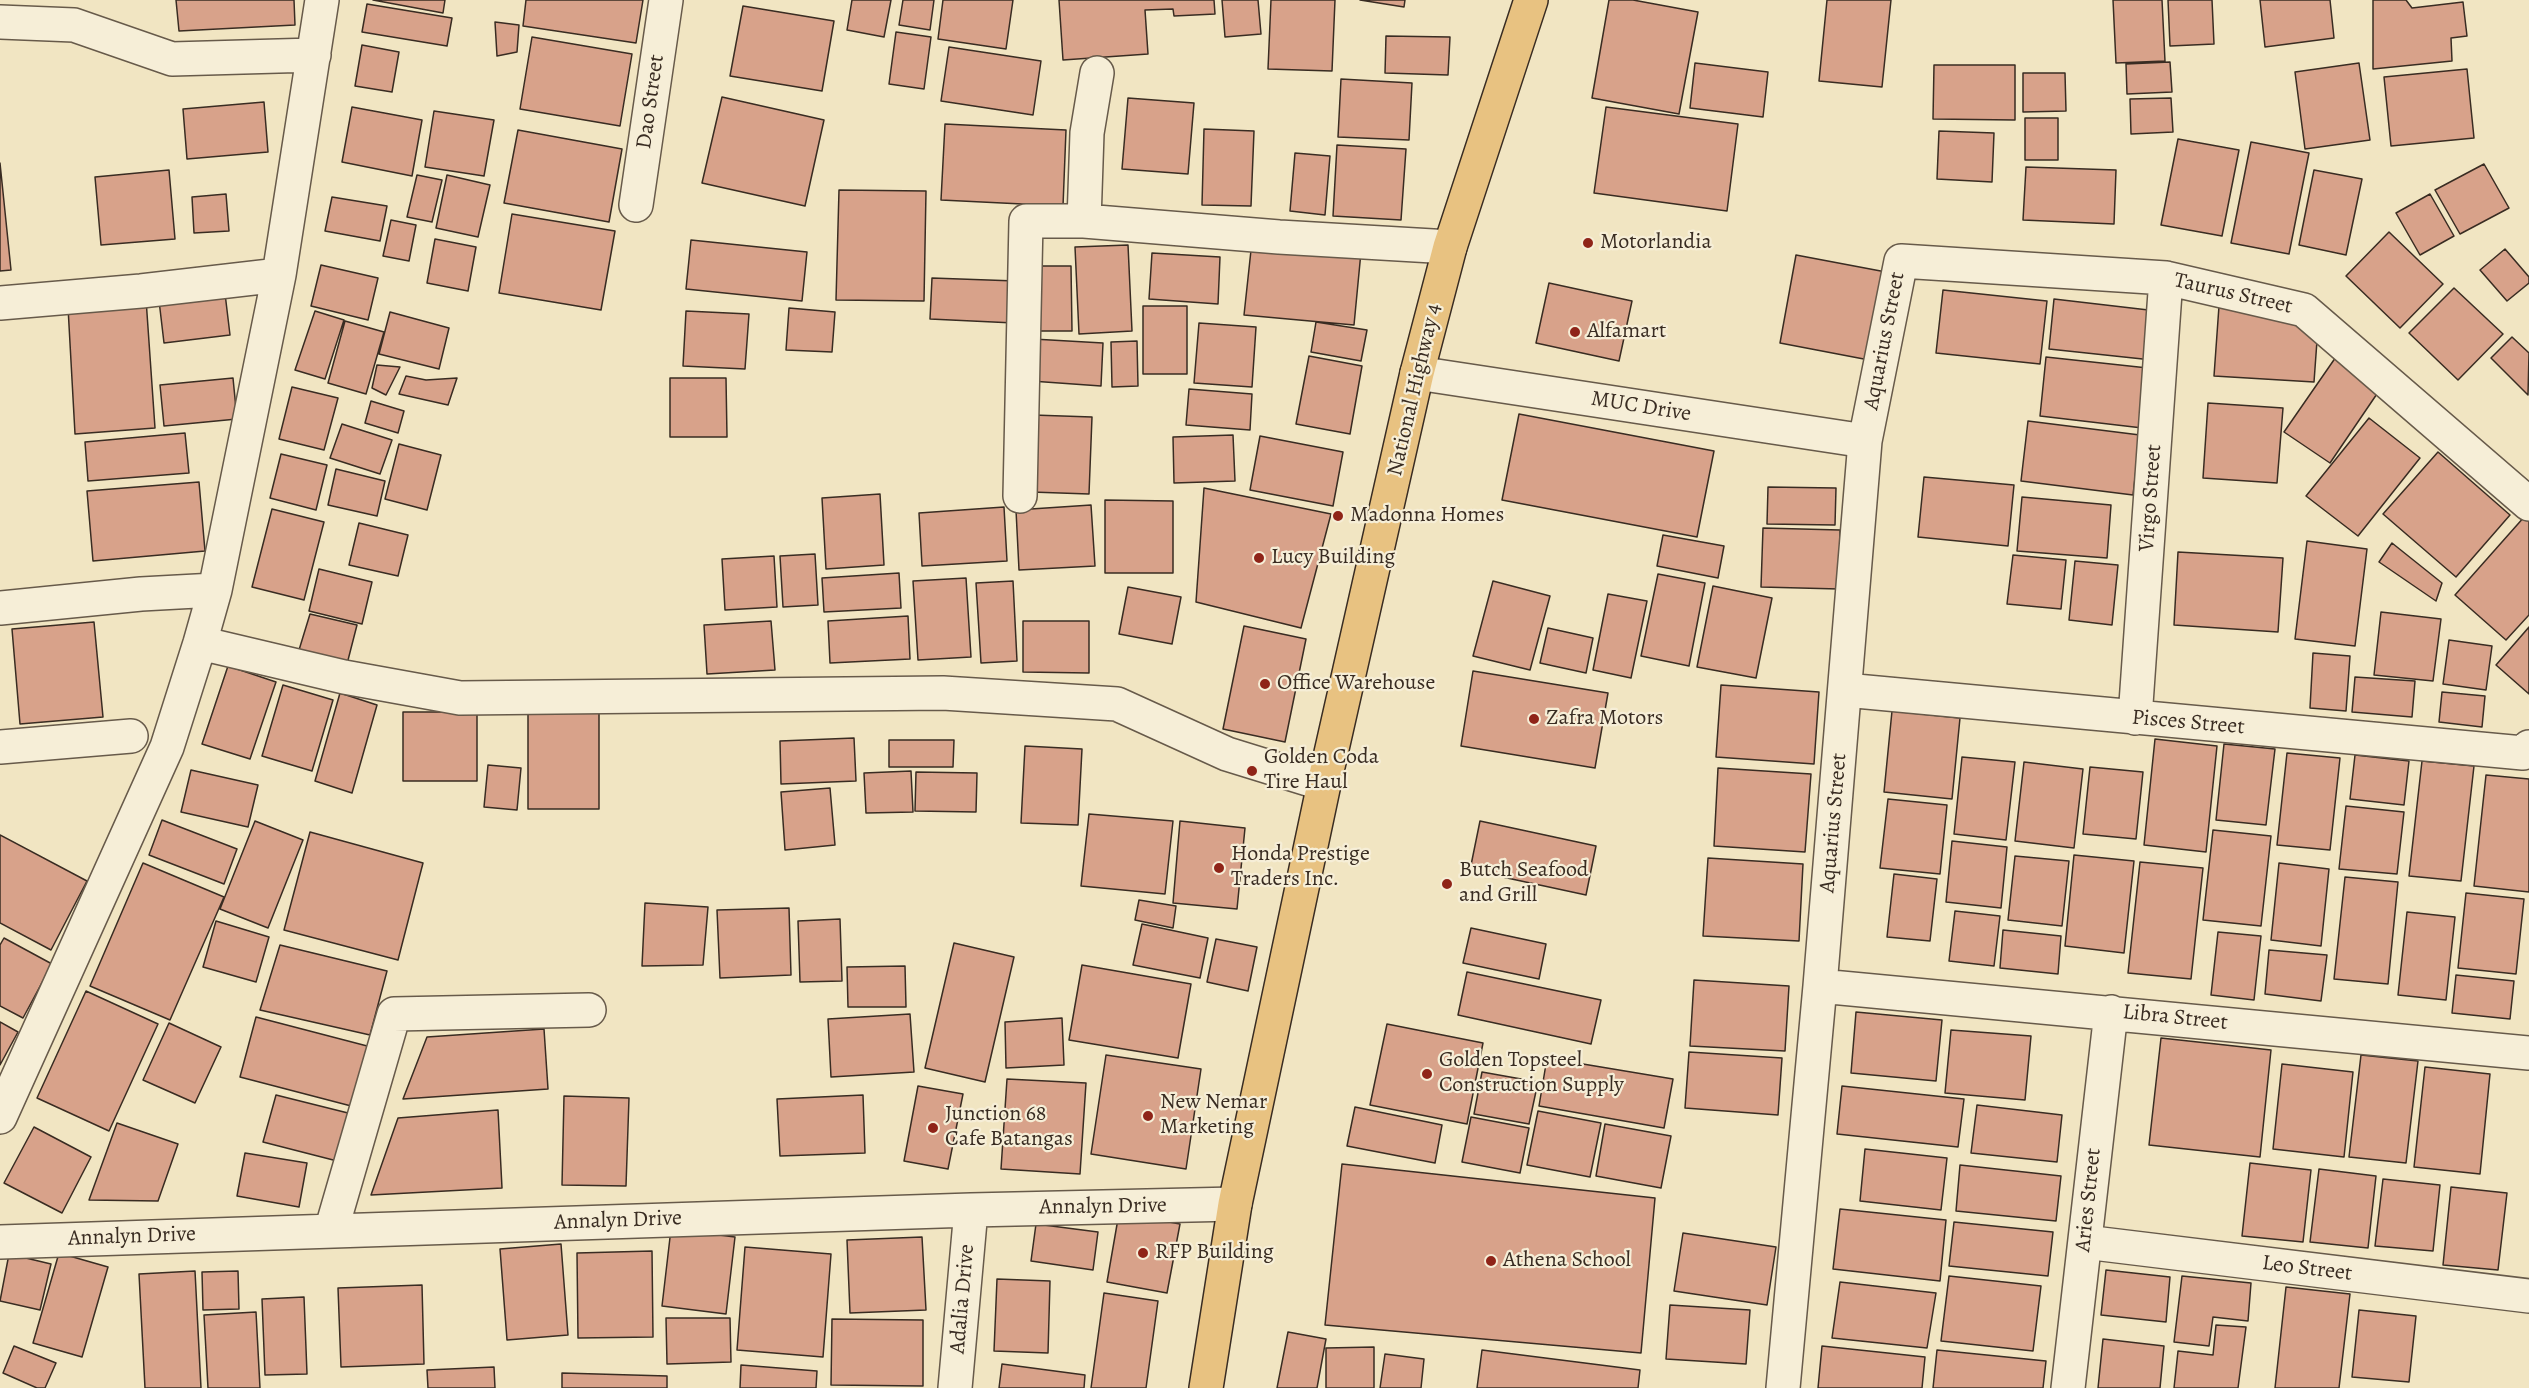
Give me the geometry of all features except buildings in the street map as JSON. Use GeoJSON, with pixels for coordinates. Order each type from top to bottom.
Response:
{"type":"FeatureCollection","features":[{"type":"Feature","properties":{"kind":"main road","name":"National Highway 4"},"geometry":{"type":"LineString","coordinates":[[1206,1388],[1235,1204],[1324,784],[1417,373],[1450,248],[1532,0]]}},
{"type":"Feature","properties":{"kind":"street"},"geometry":{"type":"LineString","coordinates":[[0,1117],[167,747],[200,643],[215,590],[279,275],[322,0]]}},
{"type":"Feature","properties":{"kind":"street","name":"Dao Street"},"geometry":{"type":"LineString","coordinates":[[636,205],[666,0]]}},
{"type":"Feature","properties":{"kind":"street"},"geometry":{"type":"LineString","coordinates":[[0,22],[74,25],[172,59],[314,55]]}},
{"type":"Feature","properties":{"kind":"street"},"geometry":{"type":"LineString","coordinates":[[1084,221],[1087,134],[1097,73]]}},
{"type":"Feature","properties":{"kind":"street"},"geometry":{"type":"LineString","coordinates":[[1020,496],[1026,220],[1084,221],[1450,248]]}},
{"type":"Feature","properties":{"kind":"street","name":"Taurus Street"},"geometry":{"type":"LineString","coordinates":[[1901,261],[2166,278],[2304,310],[2529,504]]}},
{"type":"Feature","properties":{"kind":"street","name":"Aquarius Street"},"geometry":{"type":"LineString","coordinates":[[1782,1388],[1820,986],[1865,441],[1901,261]]}},
{"type":"Feature","properties":{"kind":"street"},"geometry":{"type":"LineString","coordinates":[[0,303],[141,291],[279,275]]}},
{"type":"Feature","properties":{"kind":"street","name":"Virgo Street"},"geometry":{"type":"LineString","coordinates":[[2135,718],[2166,278]]}},
{"type":"Feature","properties":{"kind":"street","name":"MUC Drive"},"geometry":{"type":"LineString","coordinates":[[1417,373],[1865,441]]}},
{"type":"Feature","properties":{"kind":"street"},"geometry":{"type":"LineString","coordinates":[[0,608],[141,594],[215,590]]}},
{"type":"Feature","properties":{"kind":"street"},"geometry":{"type":"LineString","coordinates":[[200,643],[344,677],[460,698],[943,693],[1117,704],[1227,754],[1324,784]]}},
{"type":"Feature","properties":{"kind":"street","name":"Pisces Street"},"geometry":{"type":"LineString","coordinates":[[1845,690],[2523,753],[2529,747]]}},
{"type":"Feature","properties":{"kind":"street"},"geometry":{"type":"LineString","coordinates":[[0,747],[131,735]]}},
{"type":"Feature","properties":{"kind":"street","name":"Libra Street"},"geometry":{"type":"LineString","coordinates":[[1820,986],[2529,1053]]}},
{"type":"Feature","properties":{"kind":"street"},"geometry":{"type":"LineString","coordinates":[[331,1231],[394,1014],[589,1010]]}},
{"type":"Feature","properties":{"kind":"street","name":"Aries Street"},"geometry":{"type":"LineString","coordinates":[[2068,1388],[2110,1012]]}},
{"type":"Feature","properties":{"kind":"street","name":"Annalyn Drive"},"geometry":{"type":"LineString","coordinates":[[0,1242],[971,1210],[1235,1204]]}},
{"type":"Feature","properties":{"kind":"street","name":"Adalia Drive"},"geometry":{"type":"LineString","coordinates":[[955,1388],[971,1210]]}},
{"type":"Feature","properties":{"kind":"street","name":"Leo Street"},"geometry":{"type":"LineString","coordinates":[[2085,1242],[2529,1296]]}},
{"type":"Feature","properties":{"kind":"place","name":"Motorlandia"},"geometry":{"type":"Point","coordinates":[1588,243]}},
{"type":"Feature","properties":{"kind":"place","name":"Alfamart"},"geometry":{"type":"Point","coordinates":[1575,332]}},
{"type":"Feature","properties":{"kind":"place","name":"Madonna Homes"},"geometry":{"type":"Point","coordinates":[1338,516]}},
{"type":"Feature","properties":{"kind":"place","name":"Lucy Building"},"geometry":{"type":"Point","coordinates":[1259,558]}},
{"type":"Feature","properties":{"kind":"place","name":"Office Warehouse"},"geometry":{"type":"Point","coordinates":[1265,684]}},
{"type":"Feature","properties":{"kind":"place","name":"Zafra Motors"},"geometry":{"type":"Point","coordinates":[1534,719]}},
{"type":"Feature","properties":{"kind":"place","name":"Golden Coda Tire Haul"},"geometry":{"type":"Point","coordinates":[1252,771]}},
{"type":"Feature","properties":{"kind":"place","name":"Honda Prestige Traders Inc."},"geometry":{"type":"Point","coordinates":[1219,868]}},
{"type":"Feature","properties":{"kind":"place","name":"Butch Seafood and Grill"},"geometry":{"type":"Point","coordinates":[1447,884]}},
{"type":"Feature","properties":{"kind":"place","name":"Golden Topsteel Construction Supply"},"geometry":{"type":"Point","coordinates":[1427,1074]}},
{"type":"Feature","properties":{"kind":"place","name":"New Nemar Marketing"},"geometry":{"type":"Point","coordinates":[1148,1116]}},
{"type":"Feature","properties":{"kind":"place","name":"Junction 68 Cafe Batangas"},"geometry":{"type":"Point","coordinates":[933,1128]}},
{"type":"Feature","properties":{"kind":"place","name":"RFP Building"},"geometry":{"type":"Point","coordinates":[1143,1253]}},
{"type":"Feature","properties":{"kind":"place","name":"Athena School"},"geometry":{"type":"Point","coordinates":[1491,1261]}}]}
